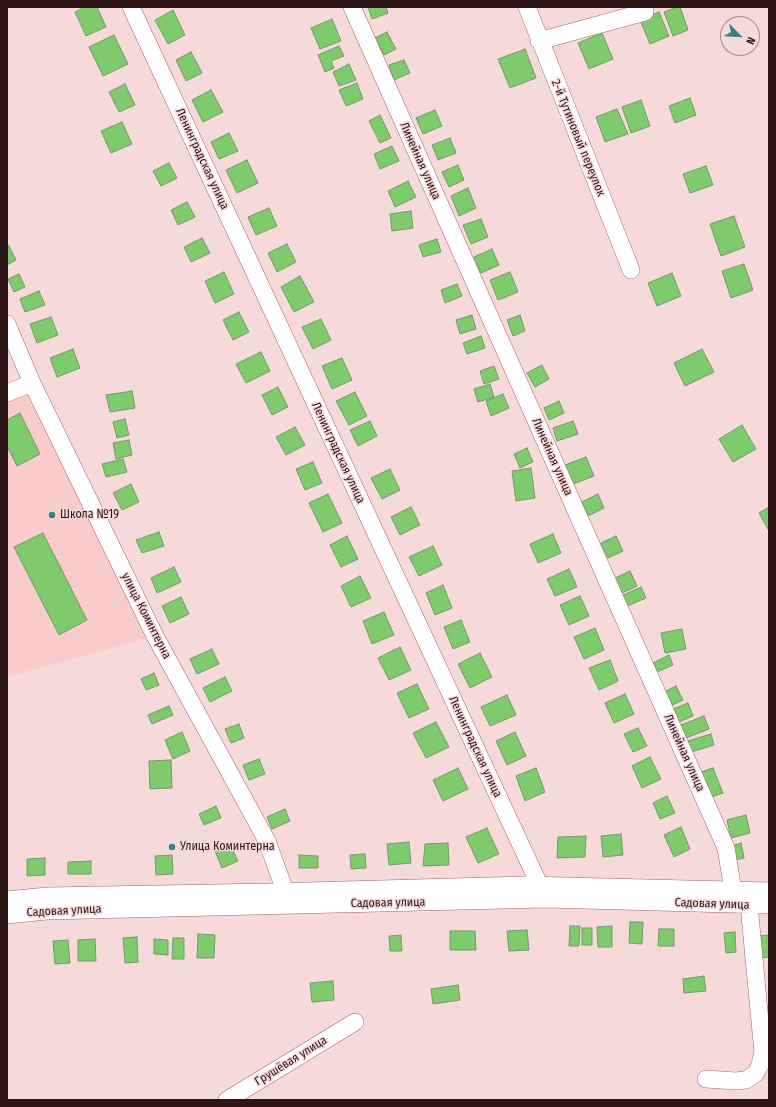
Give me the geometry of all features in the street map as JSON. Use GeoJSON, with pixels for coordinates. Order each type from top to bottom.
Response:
{"type":"FeatureCollection","features":[{"type":"Feature","properties":{"kind":"street","name":"Ленинградская улица"},"geometry":{"type":"LineString","coordinates":[[131,7],[542,892]]}},
{"type":"Feature","properties":{"kind":"street","name":"Линейная улица"},"geometry":{"type":"LineString","coordinates":[[352,7],[726,848],[733,890]]}},
{"type":"Feature","properties":{"kind":"street","name":"2-й Тутиновый переулок"},"geometry":{"type":"LineString","coordinates":[[527,7],[631,270]]}},
{"type":"Feature","properties":{"kind":"street"},"geometry":{"type":"LineString","coordinates":[[540,41],[645,12]]}},
{"type":"Feature","properties":{"kind":"street","name":"улица Коминтерна"},"geometry":{"type":"LineString","coordinates":[[7,324],[32,383],[155,636],[267,841],[289,898]]}},
{"type":"Feature","properties":{"kind":"street"},"geometry":{"type":"LineString","coordinates":[[7,393],[32,383]]}},
{"type":"Feature","properties":{"kind":"street"},"geometry":{"type":"LineString","coordinates":[[706,1079],[736,1081],[746,1080],[756,1073],[760,1065],[763,1052],[749,905],[733,890]]}},
{"type":"Feature","properties":{"kind":"street","name":"Садовая улица"},"geometry":{"type":"LineString","coordinates":[[7,915],[47,910],[289,898],[542,892],[769,891]]}},
{"type":"Feature","properties":{"kind":"street","name":"Садовая улица"},"geometry":{"type":"LineString","coordinates":[[542,892],[769,906]]}},
{"type":"Feature","properties":{"kind":"street","name":"Садовая улица"},"geometry":{"type":"LineString","coordinates":[[7,900],[47,896],[289,898]]}},
{"type":"Feature","properties":{"kind":"street","name":"Грушёвая улица"},"geometry":{"type":"LineString","coordinates":[[227,1100],[355,1022]]}},
{"type":"Feature","properties":{"kind":"shaded area","name":"Школа №19"},"geometry":{"type":"Polygon","coordinates":[[[32,383],[155,636],[7,677],[7,393],[32,383]]]}},
{"type":"Feature","properties":{"kind":"building"},"geometry":{"type":"Polygon","coordinates":[[[85,7],[97,7],[106,27],[86,36],[75,12],[85,7]]]}},
{"type":"Feature","properties":{"kind":"building"},"geometry":{"type":"Polygon","coordinates":[[[368,7],[386,7],[388,13],[372,19],[368,7]]]}},
{"type":"Feature","properties":{"kind":"building"},"geometry":{"type":"Polygon","coordinates":[[[680,7],[688,30],[673,36],[664,12],[680,7]]]}},
{"type":"Feature","properties":{"kind":"building"},"geometry":{"type":"Polygon","coordinates":[[[173,10],[185,35],[168,44],[155,20],[173,10]]]}},
{"type":"Feature","properties":{"kind":"building"},"geometry":{"type":"Polygon","coordinates":[[[659,12],[669,36],[650,44],[640,20],[659,12]]]}},
{"type":"Feature","properties":{"kind":"building"},"geometry":{"type":"Polygon","coordinates":[[[332,19],[341,41],[320,49],[311,28],[332,19]]]}},
{"type":"Feature","properties":{"kind":"building"},"geometry":{"type":"Polygon","coordinates":[[[387,32],[396,49],[384,55],[375,38],[387,32]]]}},
{"type":"Feature","properties":{"kind":"building"},"geometry":{"type":"Polygon","coordinates":[[[602,33],[613,59],[589,69],[578,43],[602,33]]]}},
{"type":"Feature","properties":{"kind":"building"},"geometry":{"type":"Polygon","coordinates":[[[114,35],[128,64],[103,76],[89,47],[114,35]]]}},
{"type":"Feature","properties":{"kind":"building"},"geometry":{"type":"Polygon","coordinates":[[[339,46],[344,56],[331,61],[334,68],[325,72],[318,55],[339,46]]]}},
{"type":"Feature","properties":{"kind":"building"},"geometry":{"type":"Polygon","coordinates":[[[525,49],[536,78],[510,88],[498,59],[525,49]]]}},
{"type":"Feature","properties":{"kind":"building"},"geometry":{"type":"Polygon","coordinates":[[[191,52],[202,73],[186,81],[176,60],[191,52]]]}},
{"type":"Feature","properties":{"kind":"building"},"geometry":{"type":"Polygon","coordinates":[[[404,60],[410,73],[394,80],[389,65],[404,60]]]}},
{"type":"Feature","properties":{"kind":"building"},"geometry":{"type":"Polygon","coordinates":[[[349,64],[356,80],[339,86],[333,72],[349,64]]]}},
{"type":"Feature","properties":{"kind":"building"},"geometry":{"type":"Polygon","coordinates":[[[357,83],[363,99],[346,106],[339,90],[357,83]]]}},
{"type":"Feature","properties":{"kind":"building"},"geometry":{"type":"Polygon","coordinates":[[[125,84],[135,105],[119,112],[109,92],[125,84]]]}},
{"type":"Feature","properties":{"kind":"building"},"geometry":{"type":"Polygon","coordinates":[[[211,90],[223,112],[203,122],[192,100],[211,90]]]}},
{"type":"Feature","properties":{"kind":"building"},"geometry":{"type":"Polygon","coordinates":[[[690,98],[696,115],[675,123],[669,106],[690,98]]]}},
{"type":"Feature","properties":{"kind":"building"},"geometry":{"type":"Polygon","coordinates":[[[641,100],[650,126],[631,133],[622,107],[641,100]]]}},
{"type":"Feature","properties":{"kind":"building"},"geometry":{"type":"Polygon","coordinates":[[[617,109],[628,134],[605,142],[596,117],[617,109]]]}},
{"type":"Feature","properties":{"kind":"building"},"geometry":{"type":"Polygon","coordinates":[[[435,110],[442,126],[423,134],[416,118],[435,110]]]}},
{"type":"Feature","properties":{"kind":"building"},"geometry":{"type":"Polygon","coordinates":[[[380,115],[391,138],[380,143],[369,121],[380,115]]]}},
{"type":"Feature","properties":{"kind":"building"},"geometry":{"type":"Polygon","coordinates":[[[122,122],[132,144],[111,153],[101,131],[122,122]]]}},
{"type":"Feature","properties":{"kind":"building"},"geometry":{"type":"Polygon","coordinates":[[[229,133],[238,151],[219,159],[211,142],[229,133]]]}},
{"type":"Feature","properties":{"kind":"building"},"geometry":{"type":"Polygon","coordinates":[[[450,138],[456,153],[438,160],[432,145],[450,138]]]}},
{"type":"Feature","properties":{"kind":"building"},"geometry":{"type":"Polygon","coordinates":[[[392,146],[399,161],[380,169],[374,154],[392,146]]]}},
{"type":"Feature","properties":{"kind":"building"},"geometry":{"type":"Polygon","coordinates":[[[247,160],[258,183],[237,193],[226,170],[247,160]]]}},
{"type":"Feature","properties":{"kind":"building"},"geometry":{"type":"Polygon","coordinates":[[[169,163],[177,178],[161,186],[153,171],[169,163]]]}},
{"type":"Feature","properties":{"kind":"building"},"geometry":{"type":"Polygon","coordinates":[[[458,165],[464,180],[449,187],[442,172],[458,165]]]}},
{"type":"Feature","properties":{"kind":"building"},"geometry":{"type":"Polygon","coordinates":[[[706,166],[713,185],[690,193],[683,174],[706,166]]]}},
{"type":"Feature","properties":{"kind":"building"},"geometry":{"type":"Polygon","coordinates":[[[408,181],[416,197],[395,207],[388,191],[408,181]]]}},
{"type":"Feature","properties":{"kind":"building"},"geometry":{"type":"Polygon","coordinates":[[[468,188],[476,208],[459,216],[451,196],[468,188]]]}},
{"type":"Feature","properties":{"kind":"building"},"geometry":{"type":"Polygon","coordinates":[[[187,202],[195,217],[178,225],[171,210],[187,202]]]}},
{"type":"Feature","properties":{"kind":"building"},"geometry":{"type":"Polygon","coordinates":[[[269,208],[277,226],[256,235],[248,217],[269,208]]]}},
{"type":"Feature","properties":{"kind":"building"},"geometry":{"type":"Polygon","coordinates":[[[411,211],[413,228],[392,231],[390,214],[411,211]]]}},
{"type":"Feature","properties":{"kind":"building"},"geometry":{"type":"Polygon","coordinates":[[[734,216],[745,247],[721,256],[710,224],[734,216]]]}},
{"type":"Feature","properties":{"kind":"building"},"geometry":{"type":"Polygon","coordinates":[[[481,219],[488,237],[471,244],[463,225],[481,219]]]}},
{"type":"Feature","properties":{"kind":"building"},"geometry":{"type":"Polygon","coordinates":[[[202,238],[210,253],[191,262],[184,247],[202,238]]]}},
{"type":"Feature","properties":{"kind":"building"},"geometry":{"type":"Polygon","coordinates":[[[437,239],[441,252],[423,257],[419,245],[437,239]]]}},
{"type":"Feature","properties":{"kind":"building"},"geometry":{"type":"Polygon","coordinates":[[[287,244],[296,262],[277,272],[268,253],[287,244]]]}},
{"type":"Feature","properties":{"kind":"building"},"geometry":{"type":"Polygon","coordinates":[[[9,246],[16,260],[7,265],[7,247],[9,246]]]}},
{"type":"Feature","properties":{"kind":"building"},"geometry":{"type":"Polygon","coordinates":[[[492,249],[499,265],[481,273],[474,257],[492,249]]]}},
{"type":"Feature","properties":{"kind":"building"},"geometry":{"type":"Polygon","coordinates":[[[744,264],[753,290],[731,298],[722,271],[744,264]]]}},
{"type":"Feature","properties":{"kind":"building"},"geometry":{"type":"Polygon","coordinates":[[[224,272],[234,294],[215,303],[205,281],[224,272]]]}},
{"type":"Feature","properties":{"kind":"building"},"geometry":{"type":"Polygon","coordinates":[[[510,272],[518,292],[498,300],[490,280],[510,272]]]}},
{"type":"Feature","properties":{"kind":"building"},"geometry":{"type":"Polygon","coordinates":[[[672,273],[681,296],[657,306],[648,283],[672,273]]]}},
{"type":"Feature","properties":{"kind":"building"},"geometry":{"type":"Polygon","coordinates":[[[19,274],[25,287],[14,292],[8,279],[19,274]]]}},
{"type":"Feature","properties":{"kind":"building"},"geometry":{"type":"Polygon","coordinates":[[[300,276],[314,302],[294,312],[281,287],[300,276]]]}},
{"type":"Feature","properties":{"kind":"building"},"geometry":{"type":"Polygon","coordinates":[[[457,284],[462,296],[445,303],[441,290],[457,284]]]}},
{"type":"Feature","properties":{"kind":"building"},"geometry":{"type":"Polygon","coordinates":[[[39,291],[45,305],[25,312],[20,299],[39,291]]]}},
{"type":"Feature","properties":{"kind":"building"},"geometry":{"type":"Polygon","coordinates":[[[239,312],[249,332],[233,340],[223,320],[239,312]]]}},
{"type":"Feature","properties":{"kind":"building"},"geometry":{"type":"Polygon","coordinates":[[[472,315],[476,329],[460,334],[456,320],[472,315]]]}},
{"type":"Feature","properties":{"kind":"building"},"geometry":{"type":"Polygon","coordinates":[[[520,315],[525,331],[513,336],[507,320],[520,315]]]}},
{"type":"Feature","properties":{"kind":"building"},"geometry":{"type":"Polygon","coordinates":[[[51,317],[58,335],[37,343],[30,324],[51,317]]]}},
{"type":"Feature","properties":{"kind":"building"},"geometry":{"type":"Polygon","coordinates":[[[321,319],[331,340],[313,349],[302,327],[321,319]]]}},
{"type":"Feature","properties":{"kind":"building"},"geometry":{"type":"Polygon","coordinates":[[[481,336],[485,348],[467,354],[463,343],[481,336]]]}},
{"type":"Feature","properties":{"kind":"building"},"geometry":{"type":"Polygon","coordinates":[[[73,349],[80,368],[57,377],[50,358],[73,349]]]}},
{"type":"Feature","properties":{"kind":"building"},"geometry":{"type":"Polygon","coordinates":[[[702,349],[714,372],[685,386],[674,363],[702,349]]]}},
{"type":"Feature","properties":{"kind":"building"},"geometry":{"type":"Polygon","coordinates":[[[261,352],[270,371],[246,383],[236,364],[261,352]]]}},
{"type":"Feature","properties":{"kind":"building"},"geometry":{"type":"Polygon","coordinates":[[[342,358],[352,380],[332,389],[322,366],[342,358]]]}},
{"type":"Feature","properties":{"kind":"building"},"geometry":{"type":"Polygon","coordinates":[[[542,365],[549,379],[535,387],[527,373],[542,365]]]}},
{"type":"Feature","properties":{"kind":"building"},"geometry":{"type":"Polygon","coordinates":[[[494,366],[499,379],[484,384],[480,371],[494,366]]]}},
{"type":"Feature","properties":{"kind":"building"},"geometry":{"type":"Polygon","coordinates":[[[490,384],[494,397],[478,402],[474,389],[490,384]]]}},
{"type":"Feature","properties":{"kind":"building"},"geometry":{"type":"Polygon","coordinates":[[[278,387],[288,407],[272,415],[262,395],[278,387]]]}},
{"type":"Feature","properties":{"kind":"building"},"geometry":{"type":"Polygon","coordinates":[[[132,391],[135,408],[110,412],[106,395],[132,391]]]}},
{"type":"Feature","properties":{"kind":"building"},"geometry":{"type":"Polygon","coordinates":[[[355,392],[367,416],[349,425],[336,401],[355,392]]]}},
{"type":"Feature","properties":{"kind":"building"},"geometry":{"type":"Polygon","coordinates":[[[503,394],[509,408],[491,416],[486,401],[503,394]]]}},
{"type":"Feature","properties":{"kind":"building"},"geometry":{"type":"Polygon","coordinates":[[[559,401],[564,413],[549,420],[544,408],[559,401]]]}},
{"type":"Feature","properties":{"kind":"building"},"geometry":{"type":"Polygon","coordinates":[[[20,413],[40,454],[17,466],[7,446],[7,420],[20,413]]]}},
{"type":"Feature","properties":{"kind":"building"},"geometry":{"type":"Polygon","coordinates":[[[125,419],[129,435],[117,438],[113,422],[125,419]]]}},
{"type":"Feature","properties":{"kind":"building"},"geometry":{"type":"Polygon","coordinates":[[[370,421],[377,436],[358,446],[350,430],[370,421]]]}},
{"type":"Feature","properties":{"kind":"building"},"geometry":{"type":"Polygon","coordinates":[[[573,421],[578,434],[557,441],[553,428],[573,421]]]}},
{"type":"Feature","properties":{"kind":"building"},"geometry":{"type":"Polygon","coordinates":[[[742,425],[756,449],[733,462],[719,439],[742,425]]]}},
{"type":"Feature","properties":{"kind":"building"},"geometry":{"type":"Polygon","coordinates":[[[295,427],[305,445],[286,455],[276,437],[295,427]]]}},
{"type":"Feature","properties":{"kind":"building"},"geometry":{"type":"Polygon","coordinates":[[[129,440],[132,455],[116,459],[113,443],[129,440]]]}},
{"type":"Feature","properties":{"kind":"building"},"geometry":{"type":"Polygon","coordinates":[[[527,448],[533,462],[520,468],[514,454],[527,448]]]}},
{"type":"Feature","properties":{"kind":"building"},"geometry":{"type":"Polygon","coordinates":[[[586,457],[594,476],[573,484],[565,465],[586,457]]]}},
{"type":"Feature","properties":{"kind":"building"},"geometry":{"type":"Polygon","coordinates":[[[123,459],[127,472],[106,477],[102,464],[123,459]]]}},
{"type":"Feature","properties":{"kind":"building"},"geometry":{"type":"Polygon","coordinates":[[[313,462],[322,483],[305,490],[296,469],[313,462]]]}},
{"type":"Feature","properties":{"kind":"building"},"geometry":{"type":"Polygon","coordinates":[[[531,468],[535,498],[516,501],[512,471],[531,468]]]}},
{"type":"Feature","properties":{"kind":"building"},"geometry":{"type":"Polygon","coordinates":[[[390,469],[400,490],[382,499],[371,478],[390,469]]]}},
{"type":"Feature","properties":{"kind":"building"},"geometry":{"type":"Polygon","coordinates":[[[131,484],[139,502],[122,510],[113,493],[131,484]]]}},
{"type":"Feature","properties":{"kind":"building"},"geometry":{"type":"Polygon","coordinates":[[[328,494],[342,523],[323,532],[309,503],[328,494]]]}},
{"type":"Feature","properties":{"kind":"building"},"geometry":{"type":"Polygon","coordinates":[[[598,494],[604,508],[588,516],[582,502],[598,494]]]}},
{"type":"Feature","properties":{"kind":"building"},"geometry":{"type":"Polygon","coordinates":[[[411,507],[420,525],[400,535],[391,517],[411,507]]]}},
{"type":"Feature","properties":{"kind":"building"},"geometry":{"type":"Polygon","coordinates":[[[769,507],[769,531],[759,513],[769,507]]]}},
{"type":"Feature","properties":{"kind":"building"},"geometry":{"type":"Polygon","coordinates":[[[159,532],[164,546],[142,553],[136,540],[159,532]]]}},
{"type":"Feature","properties":{"kind":"building"},"geometry":{"type":"Polygon","coordinates":[[[43,533],[87,620],[59,635],[14,547],[43,533]]]}},
{"type":"Feature","properties":{"kind":"building"},"geometry":{"type":"Polygon","coordinates":[[[553,534],[561,553],[538,563],[530,544],[553,534]]]}},
{"type":"Feature","properties":{"kind":"building"},"geometry":{"type":"Polygon","coordinates":[[[347,536],[358,559],[341,567],[330,545],[347,536]]]}},
{"type":"Feature","properties":{"kind":"building"},"geometry":{"type":"Polygon","coordinates":[[[616,536],[623,551],[608,558],[601,543],[616,536]]]}},
{"type":"Feature","properties":{"kind":"building"},"geometry":{"type":"Polygon","coordinates":[[[433,546],[442,565],[419,576],[409,557],[433,546]]]}},
{"type":"Feature","properties":{"kind":"building"},"geometry":{"type":"Polygon","coordinates":[[[174,567],[181,582],[157,593],[151,578],[174,567]]]}},
{"type":"Feature","properties":{"kind":"building"},"geometry":{"type":"Polygon","coordinates":[[[569,569],[577,587],[555,596],[547,579],[569,569]]]}},
{"type":"Feature","properties":{"kind":"building"},"geometry":{"type":"Polygon","coordinates":[[[630,571],[637,586],[622,593],[615,578],[630,571]]]}},
{"type":"Feature","properties":{"kind":"building"},"geometry":{"type":"Polygon","coordinates":[[[360,576],[371,598],[351,607],[341,586],[360,576]]]}},
{"type":"Feature","properties":{"kind":"building"},"geometry":{"type":"Polygon","coordinates":[[[443,585],[452,608],[435,615],[426,593],[443,585]]]}},
{"type":"Feature","properties":{"kind":"building"},"geometry":{"type":"Polygon","coordinates":[[[641,587],[646,598],[627,606],[623,595],[641,587]]]}},
{"type":"Feature","properties":{"kind":"building"},"geometry":{"type":"Polygon","coordinates":[[[580,596],[589,616],[569,625],[560,605],[580,596]]]}},
{"type":"Feature","properties":{"kind":"building"},"geometry":{"type":"Polygon","coordinates":[[[181,597],[189,614],[170,623],[162,606],[181,597]]]}},
{"type":"Feature","properties":{"kind":"building"},"geometry":{"type":"Polygon","coordinates":[[[384,612],[394,635],[372,644],[363,621],[384,612]]]}},
{"type":"Feature","properties":{"kind":"building"},"geometry":{"type":"Polygon","coordinates":[[[461,620],[470,642],[453,649],[444,627],[461,620]]]}},
{"type":"Feature","properties":{"kind":"building"},"geometry":{"type":"Polygon","coordinates":[[[595,628],[604,650],[584,659],[574,637],[595,628]]]}},
{"type":"Feature","properties":{"kind":"building"},"geometry":{"type":"Polygon","coordinates":[[[682,629],[686,649],[665,653],[661,633],[682,629]]]}},
{"type":"Feature","properties":{"kind":"building"},"geometry":{"type":"Polygon","coordinates":[[[400,647],[411,670],[389,680],[378,658],[400,647]]]}},
{"type":"Feature","properties":{"kind":"building"},"geometry":{"type":"Polygon","coordinates":[[[212,649],[219,664],[197,674],[190,659],[212,649]]]}},
{"type":"Feature","properties":{"kind":"building"},"geometry":{"type":"Polygon","coordinates":[[[480,653],[492,677],[470,688],[458,664],[480,653]]]}},
{"type":"Feature","properties":{"kind":"building"},"geometry":{"type":"Polygon","coordinates":[[[669,655],[673,665],[657,672],[653,663],[669,655]]]}},
{"type":"Feature","properties":{"kind":"building"},"geometry":{"type":"Polygon","coordinates":[[[610,660],[618,681],[599,690],[589,668],[610,660]]]}},
{"type":"Feature","properties":{"kind":"building"},"geometry":{"type":"Polygon","coordinates":[[[154,673],[159,685],[146,690],[141,679],[154,673]]]}},
{"type":"Feature","properties":{"kind":"building"},"geometry":{"type":"Polygon","coordinates":[[[225,677],[232,691],[210,702],[203,688],[225,677]]]}},
{"type":"Feature","properties":{"kind":"building"},"geometry":{"type":"Polygon","coordinates":[[[417,684],[429,709],[409,718],[397,693],[417,684]]]}},
{"type":"Feature","properties":{"kind":"building"},"geometry":{"type":"Polygon","coordinates":[[[676,686],[683,700],[670,706],[664,692],[676,686]]]}},
{"type":"Feature","properties":{"kind":"building"},"geometry":{"type":"Polygon","coordinates":[[[625,694],[634,714],[614,723],[605,703],[625,694]]]}},
{"type":"Feature","properties":{"kind":"building"},"geometry":{"type":"Polygon","coordinates":[[[507,695],[516,715],[490,726],[481,707],[507,695]]]}},
{"type":"Feature","properties":{"kind":"building"},"geometry":{"type":"Polygon","coordinates":[[[688,703],[693,716],[677,723],[671,710],[688,703]]]}},
{"type":"Feature","properties":{"kind":"building"},"geometry":{"type":"Polygon","coordinates":[[[169,706],[173,715],[152,724],[148,715],[169,706]]]}},
{"type":"Feature","properties":{"kind":"building"},"geometry":{"type":"Polygon","coordinates":[[[704,716],[709,729],[686,738],[681,725],[704,716]]]}},
{"type":"Feature","properties":{"kind":"building"},"geometry":{"type":"Polygon","coordinates":[[[436,722],[449,747],[426,758],[413,733],[436,722]]]}},
{"type":"Feature","properties":{"kind":"building"},"geometry":{"type":"Polygon","coordinates":[[[239,724],[244,738],[231,743],[225,729],[239,724]]]}},
{"type":"Feature","properties":{"kind":"building"},"geometry":{"type":"Polygon","coordinates":[[[638,728],[647,746],[633,752],[624,734],[638,728]]]}},
{"type":"Feature","properties":{"kind":"building"},"geometry":{"type":"Polygon","coordinates":[[[182,732],[190,751],[173,759],[165,740],[182,732]]]}},
{"type":"Feature","properties":{"kind":"building"},"geometry":{"type":"Polygon","coordinates":[[[515,732],[526,756],[507,765],[496,741],[515,732]]]}},
{"type":"Feature","properties":{"kind":"building"},"geometry":{"type":"Polygon","coordinates":[[[711,734],[714,745],[691,752],[688,741],[711,734]]]}},
{"type":"Feature","properties":{"kind":"building"},"geometry":{"type":"Polygon","coordinates":[[[650,757],[661,779],[642,788],[632,766],[650,757]]]}},
{"type":"Feature","properties":{"kind":"building"},"geometry":{"type":"Polygon","coordinates":[[[259,759],[265,774],[249,780],[243,765],[259,759]]]}},
{"type":"Feature","properties":{"kind":"building"},"geometry":{"type":"Polygon","coordinates":[[[171,760],[172,788],[150,789],[149,761],[171,760]]]}},
{"type":"Feature","properties":{"kind":"building"},"geometry":{"type":"Polygon","coordinates":[[[458,768],[468,789],[443,801],[433,780],[458,768]]]}},
{"type":"Feature","properties":{"kind":"building"},"geometry":{"type":"Polygon","coordinates":[[[536,768],[545,792],[525,801],[516,776],[536,768]]]}},
{"type":"Feature","properties":{"kind":"building"},"geometry":{"type":"Polygon","coordinates":[[[713,768],[723,793],[711,797],[701,772],[713,768]]]}},
{"type":"Feature","properties":{"kind":"building"},"geometry":{"type":"Polygon","coordinates":[[[667,796],[675,813],[660,819],[653,803],[667,796]]]}},
{"type":"Feature","properties":{"kind":"building"},"geometry":{"type":"Polygon","coordinates":[[[216,806],[221,818],[204,825],[199,814],[216,806]]]}},
{"type":"Feature","properties":{"kind":"building"},"geometry":{"type":"Polygon","coordinates":[[[285,809],[290,821],[272,829],[267,817],[285,809]]]}},
{"type":"Feature","properties":{"kind":"building"},"geometry":{"type":"Polygon","coordinates":[[[746,815],[750,833],[731,838],[727,820],[746,815]]]}},
{"type":"Feature","properties":{"kind":"building"},"geometry":{"type":"Polygon","coordinates":[[[681,827],[690,849],[674,857],[664,835],[681,827]]]}},
{"type":"Feature","properties":{"kind":"building"},"geometry":{"type":"Polygon","coordinates":[[[487,828],[499,854],[478,863],[466,837],[487,828]]]}},
{"type":"Feature","properties":{"kind":"building"},"geometry":{"type":"Polygon","coordinates":[[[621,834],[623,855],[603,857],[601,836],[621,834]]]}},
{"type":"Feature","properties":{"kind":"building"},"geometry":{"type":"Polygon","coordinates":[[[586,836],[585,857],[557,858],[558,837],[586,836]]]}},
{"type":"Feature","properties":{"kind":"building"},"geometry":{"type":"Polygon","coordinates":[[[409,842],[411,863],[389,865],[387,844],[409,842]]]}},
{"type":"Feature","properties":{"kind":"building"},"geometry":{"type":"Polygon","coordinates":[[[448,843],[449,865],[423,866],[425,844],[448,843]]]}},
{"type":"Feature","properties":{"kind":"building"},"geometry":{"type":"Polygon","coordinates":[[[741,843],[744,858],[735,860],[732,846],[741,843]]]}},
{"type":"Feature","properties":{"kind":"building"},"geometry":{"type":"Polygon","coordinates":[[[230,844],[238,861],[222,868],[215,851],[230,844]]]}},
{"type":"Feature","properties":{"kind":"building"},"geometry":{"type":"Polygon","coordinates":[[[365,854],[366,868],[351,869],[350,855],[365,854]]]}},
{"type":"Feature","properties":{"kind":"building"},"geometry":{"type":"Polygon","coordinates":[[[172,855],[173,874],[156,875],[155,856],[172,855]]]}},
{"type":"Feature","properties":{"kind":"building"},"geometry":{"type":"Polygon","coordinates":[[[299,855],[318,856],[318,868],[299,868],[299,855]]]}},
{"type":"Feature","properties":{"kind":"building"},"geometry":{"type":"Polygon","coordinates":[[[45,858],[45,875],[27,876],[27,859],[45,858]]]}},
{"type":"Feature","properties":{"kind":"building"},"geometry":{"type":"Polygon","coordinates":[[[91,861],[91,874],[68,874],[68,862],[91,861]]]}},
{"type":"Feature","properties":{"kind":"building"},"geometry":{"type":"Polygon","coordinates":[[[630,922],[643,922],[642,944],[629,943],[630,922]]]}},
{"type":"Feature","properties":{"kind":"building"},"geometry":{"type":"Polygon","coordinates":[[[570,926],[580,926],[579,946],[569,946],[570,926]]]}},
{"type":"Feature","properties":{"kind":"building"},"geometry":{"type":"Polygon","coordinates":[[[612,926],[612,947],[598,947],[597,927],[612,926]]]}},
{"type":"Feature","properties":{"kind":"building"},"geometry":{"type":"Polygon","coordinates":[[[582,928],[592,928],[592,945],[582,945],[582,928]]]}},
{"type":"Feature","properties":{"kind":"building"},"geometry":{"type":"Polygon","coordinates":[[[659,929],[674,929],[674,946],[658,946],[659,929]]]}},
{"type":"Feature","properties":{"kind":"building"},"geometry":{"type":"Polygon","coordinates":[[[527,930],[529,950],[509,951],[507,931],[527,930]]]}},
{"type":"Feature","properties":{"kind":"building"},"geometry":{"type":"Polygon","coordinates":[[[450,931],[475,931],[476,950],[450,950],[450,931]]]}},
{"type":"Feature","properties":{"kind":"building"},"geometry":{"type":"Polygon","coordinates":[[[735,932],[736,952],[726,953],[724,933],[735,932]]]}},
{"type":"Feature","properties":{"kind":"building"},"geometry":{"type":"Polygon","coordinates":[[[198,934],[215,935],[214,958],[197,958],[198,934]]]}},
{"type":"Feature","properties":{"kind":"building"},"geometry":{"type":"Polygon","coordinates":[[[401,935],[402,951],[390,951],[389,936],[401,935]]]}},
{"type":"Feature","properties":{"kind":"building"},"geometry":{"type":"Polygon","coordinates":[[[769,935],[769,957],[761,958],[758,936],[769,935]]]}},
{"type":"Feature","properties":{"kind":"building"},"geometry":{"type":"Polygon","coordinates":[[[137,937],[138,962],[125,963],[123,938],[137,937]]]}},
{"type":"Feature","properties":{"kind":"building"},"geometry":{"type":"Polygon","coordinates":[[[173,938],[184,938],[184,959],[172,959],[173,938]]]}},
{"type":"Feature","properties":{"kind":"building"},"geometry":{"type":"Polygon","coordinates":[[[95,939],[96,961],[78,961],[78,940],[95,939]]]}},
{"type":"Feature","properties":{"kind":"building"},"geometry":{"type":"Polygon","coordinates":[[[154,939],[168,940],[168,955],[154,954],[154,939]]]}},
{"type":"Feature","properties":{"kind":"building"},"geometry":{"type":"Polygon","coordinates":[[[68,940],[70,963],[55,964],[53,941],[68,940]]]}},
{"type":"Feature","properties":{"kind":"building"},"geometry":{"type":"Polygon","coordinates":[[[704,976],[706,991],[684,993],[683,979],[704,976]]]}},
{"type":"Feature","properties":{"kind":"building"},"geometry":{"type":"Polygon","coordinates":[[[333,981],[334,1000],[312,1002],[310,983],[333,981]]]}},
{"type":"Feature","properties":{"kind":"building"},"geometry":{"type":"Polygon","coordinates":[[[458,985],[460,1000],[433,1004],[431,989],[458,985]]]}},
{"type":"Feature","properties":{"kind":"place","name":"Школа №19"},"geometry":{"type":"Point","coordinates":[52,515]}},
{"type":"Feature","properties":{"kind":"place","name":"Улица Коминтерна"},"geometry":{"type":"Point","coordinates":[172,847]}}]}
